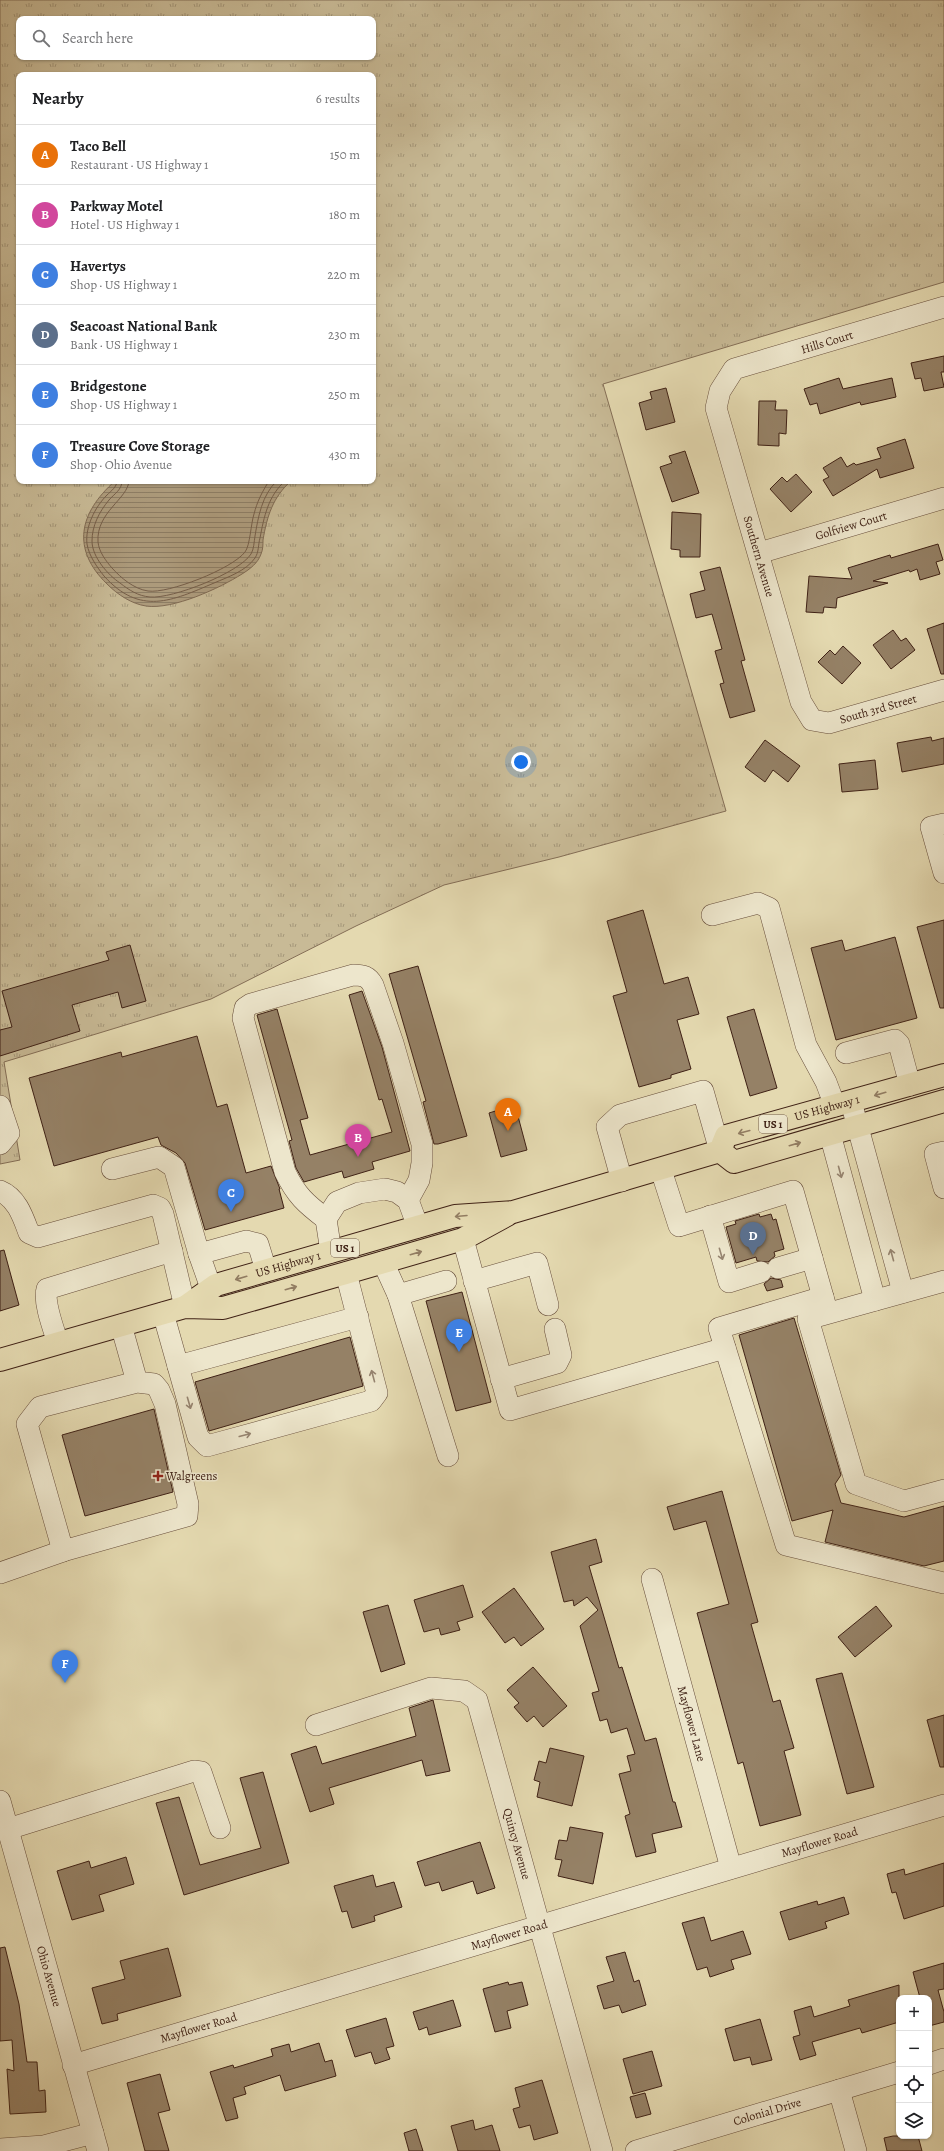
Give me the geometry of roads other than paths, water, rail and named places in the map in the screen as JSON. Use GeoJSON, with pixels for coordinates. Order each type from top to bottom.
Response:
{"type":"FeatureCollection","features":[{"type":"Feature","properties":{"kind":"main road","name":"US Highway 1"},"geometry":{"type":"LineString","coordinates":[[720,1151],[726,1136],[944,1075]]}},
{"type":"Feature","properties":{"kind":"main road","name":"US Highway 1"},"geometry":{"type":"LineString","coordinates":[[720,1151],[734,1162],[944,1101]]}},
{"type":"Feature","properties":{"kind":"main road","name":"US Highway 1"},"geometry":{"type":"LineString","coordinates":[[185,1307],[216,1285],[266,1270],[454,1216],[513,1212],[661,1170],[720,1151]]}},
{"type":"Feature","properties":{"kind":"main road","name":"US Highway 1"},"geometry":{"type":"LineString","coordinates":[[0,1360],[185,1307],[223,1308],[346,1273],[463,1239],[513,1212]]}},
{"type":"Feature","properties":{"kind":"street","name":"Hills Court"},"geometry":{"type":"LineString","coordinates":[[720,391],[734,369],[944,307]]}},
{"type":"Feature","properties":{"kind":"street","name":"Southern Avenue"},"geometry":{"type":"LineString","coordinates":[[720,391],[716,408],[801,702],[812,720]]}},
{"type":"Feature","properties":{"kind":"street","name":"Golfview Court"},"geometry":{"type":"LineString","coordinates":[[759,553],[944,498]]}},
{"type":"Feature","properties":{"kind":"street","name":"South 3rd Street"},"geometry":{"type":"LineString","coordinates":[[812,720],[829,723],[944,690]]}},
{"type":"Feature","properties":{"kind":"street"},"geometry":{"type":"LineString","coordinates":[[944,824],[931,828],[944,873]]}},
{"type":"Feature","properties":{"kind":"street"},"geometry":{"type":"LineString","coordinates":[[712,915],[758,903],[768,908],[806,1045],[826,1082],[843,1104],[857,1126],[903,1292]]}},
{"type":"Feature","properties":{"kind":"street"},"geometry":{"type":"LineString","coordinates":[[326,1219],[305,1203],[293,1190],[284,1172],[242,1018],[246,1008],[251,1004],[353,975],[362,975],[369,978],[373,985],[393,1043],[422,1144],[422,1163],[419,1180],[408,1200]]}},
{"type":"Feature","properties":{"kind":"street"},"geometry":{"type":"LineString","coordinates":[[846,1053],[895,1040],[899,1044],[910,1085]]}},
{"type":"Feature","properties":{"kind":"street"},"geometry":{"type":"LineString","coordinates":[[622,1181],[607,1127],[620,1115],[703,1091],[720,1151]]}},
{"type":"Feature","properties":{"kind":"street"},"geometry":{"type":"LineString","coordinates":[[0,1106],[9,1133],[2,1143]]}},
{"type":"Feature","properties":{"kind":"street"},"geometry":{"type":"LineString","coordinates":[[830,1134],[875,1300]]}},
{"type":"Feature","properties":{"kind":"street"},"geometry":{"type":"LineString","coordinates":[[944,1152],[935,1154],[944,1188]]}},
{"type":"Feature","properties":{"kind":"street"},"geometry":{"type":"LineString","coordinates":[[112,1169],[159,1157],[174,1167],[199,1254],[211,1288]]}},
{"type":"Feature","properties":{"kind":"street"},"geometry":{"type":"LineString","coordinates":[[661,1170],[679,1226],[793,1191],[826,1305]]}},
{"type":"Feature","properties":{"kind":"street"},"geometry":{"type":"LineString","coordinates":[[331,1252],[326,1219],[337,1202],[359,1193],[385,1189],[397,1192],[408,1200],[418,1227]]}},
{"type":"Feature","properties":{"kind":"street"},"geometry":{"type":"LineString","coordinates":[[0,1191],[6,1193],[17,1205],[29,1233],[38,1237],[153,1205],[160,1208],[163,1214],[185,1307]]}},
{"type":"Feature","properties":{"kind":"street"},"geometry":{"type":"LineString","coordinates":[[710,1216],[729,1282],[812,1258]]}},
{"type":"Feature","properties":{"kind":"street"},"geometry":{"type":"LineString","coordinates":[[463,1239],[510,1410],[725,1348]]}},
{"type":"Feature","properties":{"kind":"street"},"geometry":{"type":"LineString","coordinates":[[199,1254],[246,1241],[258,1244],[266,1270]]}},
{"type":"Feature","properties":{"kind":"street"},"geometry":{"type":"LineString","coordinates":[[58,1344],[49,1311],[46,1294],[48,1289],[172,1251]]}},
{"type":"Feature","properties":{"kind":"street"},"geometry":{"type":"LineString","coordinates":[[383,1262],[398,1295],[448,1456]]}},
{"type":"Feature","properties":{"kind":"street"},"geometry":{"type":"LineString","coordinates":[[474,1281],[536,1263],[548,1305]]}},
{"type":"Feature","properties":{"kind":"street"},"geometry":{"type":"LineString","coordinates":[[163,1313],[198,1437],[208,1446],[370,1401],[378,1393],[346,1273]]}},
{"type":"Feature","properties":{"kind":"street"},"geometry":{"type":"LineString","coordinates":[[398,1295],[446,1281]]}},
{"type":"Feature","properties":{"kind":"street"},"geometry":{"type":"LineString","coordinates":[[944,1281],[875,1300],[826,1305],[719,1328],[786,1545],[944,1583]]}},
{"type":"Feature","properties":{"kind":"street"},"geometry":{"type":"LineString","coordinates":[[826,1305],[808,1319],[856,1484],[904,1501],[944,1490]]}},
{"type":"Feature","properties":{"kind":"street"},"geometry":{"type":"LineString","coordinates":[[178,1366],[358,1317]]}},
{"type":"Feature","properties":{"kind":"street"},"geometry":{"type":"LineString","coordinates":[[121,1325],[137,1382]]}},
{"type":"Feature","properties":{"kind":"street"},"geometry":{"type":"LineString","coordinates":[[501,1379],[557,1363],[561,1355],[555,1329]]}},
{"type":"Feature","properties":{"kind":"street"},"geometry":{"type":"LineString","coordinates":[[0,1573],[63,1551],[187,1516],[188,1504],[165,1404],[159,1390],[154,1384],[137,1382],[40,1407],[27,1424],[63,1551]]}},
{"type":"Feature","properties":{"kind":"street","name":"Mayflower Lane"},"geometry":{"type":"LineString","coordinates":[[652,1579],[732,1868]]}},
{"type":"Feature","properties":{"kind":"street","name":"Quincy Avenue"},"geometry":{"type":"LineString","coordinates":[[316,1725],[431,1688],[464,1691],[478,1700],[602,2151]]}},
{"type":"Feature","properties":{"kind":"street"},"geometry":{"type":"LineString","coordinates":[[8,1829],[194,1771],[201,1772],[220,1828]]}},
{"type":"Feature","properties":{"kind":"street","name":"Ohio Avenue"},"geometry":{"type":"LineString","coordinates":[[0,1801],[8,1829],[9,1865],[74,2065],[95,2142]]}},
{"type":"Feature","properties":{"kind":"street","name":"Mayflower Road"},"geometry":{"type":"LineString","coordinates":[[74,2065],[944,1805]]}},
{"type":"Feature","properties":{"kind":"street"},"geometry":{"type":"LineString","coordinates":[[932,2063],[944,2059]]}},
{"type":"Feature","properties":{"kind":"street","name":"Colonial Drive"},"geometry":{"type":"LineString","coordinates":[[636,2151],[896,2073]]}},
{"type":"Feature","properties":{"kind":"street"},"geometry":{"type":"LineString","coordinates":[[839,2090],[856,2151]]}},
{"type":"Feature","properties":{"kind":"street"},"geometry":{"type":"LineString","coordinates":[[0,2148],[95,2142]]}},
{"type":"Feature","properties":{"kind":"water"},"geometry":{"type":"Polygon","coordinates":[[[112,484],[288,484],[275,500],[265,531],[262,552],[253,566],[233,580],[196,597],[169,605],[157,606],[141,605],[120,595],[107,584],[96,571],[88,558],[84,544],[84,531],[87,518],[103,493],[112,484]]]}},
{"type":"Feature","properties":{"kind":"place","name":"Taco Bell"},"geometry":{"type":"Point","coordinates":[508,1131]}},
{"type":"Feature","properties":{"kind":"place","name":"Parkway Motel"},"geometry":{"type":"Point","coordinates":[358,1157]}},
{"type":"Feature","properties":{"kind":"place","name":"Havertys"},"geometry":{"type":"Point","coordinates":[231,1212]}},
{"type":"Feature","properties":{"kind":"place","name":"Seacoast National Bank"},"geometry":{"type":"Point","coordinates":[753,1255]}},
{"type":"Feature","properties":{"kind":"place","name":"Bridgestone"},"geometry":{"type":"Point","coordinates":[459,1352]}},
{"type":"Feature","properties":{"kind":"place","name":"Walgreens"},"geometry":{"type":"Point","coordinates":[158,1476]}},
{"type":"Feature","properties":{"kind":"place","name":"Treasure Cove Storage"},"geometry":{"type":"Point","coordinates":[65,1683]}}]}
